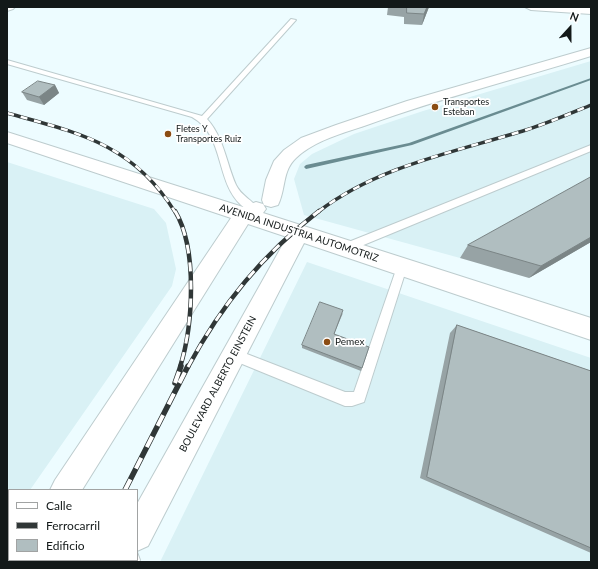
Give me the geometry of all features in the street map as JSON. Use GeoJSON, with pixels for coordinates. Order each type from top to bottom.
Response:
{"type":"FeatureCollection","features":[{"type":"Feature","properties":{"kind":"main road"},"geometry":{"type":"LineString","coordinates":[[66,489],[256,208],[274,180],[284,160],[290,154],[307,142],[442,94],[543,67],[591,52]]}},
{"type":"Feature","properties":{"kind":"main road","name":"AVENIDA INDUSTRIA AUTOMOTRIZ"},"geometry":{"type":"LineString","coordinates":[[7,137],[256,208],[299,233],[591,329]]}},
{"type":"Feature","properties":{"kind":"main road"},"geometry":{"type":"LineString","coordinates":[[256,208],[299,233]]}},
{"type":"Feature","properties":{"kind":"main road","name":"BOULEVARD ALBERTO EINSTEIN"},"geometry":{"type":"LineString","coordinates":[[138,533],[299,233]]}},
{"type":"Feature","properties":{"kind":"street"},"geometry":{"type":"LineString","coordinates":[[531,7],[591,11]]}},
{"type":"Feature","properties":{"kind":"lane"},"geometry":{"type":"LineString","coordinates":[[203,118],[293,20]]}},
{"type":"Feature","properties":{"kind":"lane"},"geometry":{"type":"LineString","coordinates":[[7,62],[203,118],[212,130],[236,192],[256,208]]}},
{"type":"Feature","properties":{"kind":"lane"},"geometry":{"type":"LineString","coordinates":[[345,248],[591,148]]}},
{"type":"Feature","properties":{"kind":"lane"},"geometry":{"type":"LineString","coordinates":[[234,355],[345,399],[359,397],[402,267]]}},
{"type":"Feature","properties":{"kind":"shaded area"},"geometry":{"type":"Polygon","coordinates":[[[591,61],[591,184],[460,258],[304,215],[294,179],[300,164],[312,154],[354,134],[423,111],[591,61]]]}},
{"type":"Feature","properties":{"kind":"shaded area"},"geometry":{"type":"Polygon","coordinates":[[[7,162],[154,209],[166,223],[176,269],[172,286],[31,489],[8,489],[7,523],[7,162]]]}},
{"type":"Feature","properties":{"kind":"shaded area"},"geometry":{"type":"Polygon","coordinates":[[[307,262],[591,358],[591,562],[160,562],[307,262]]]}},
{"type":"Feature","properties":{"kind":"building"},"geometry":{"type":"Polygon","coordinates":[[[407,7],[427,7],[424,14],[407,13],[407,7]]]}},
{"type":"Feature","properties":{"kind":"building"},"geometry":{"type":"Polygon","coordinates":[[[38,81],[55,85],[39,97],[22,92],[38,81]]]}},
{"type":"Feature","properties":{"kind":"building"},"geometry":{"type":"Polygon","coordinates":[[[591,177],[591,237],[541,266],[468,245],[591,177]]]}},
{"type":"Feature","properties":{"kind":"building","name":"Pemex"},"geometry":{"type":"Polygon","coordinates":[[[320,302],[343,310],[334,334],[369,347],[362,368],[302,345],[320,302]]]}},
{"type":"Feature","properties":{"kind":"building"},"geometry":{"type":"Polygon","coordinates":[[[457,325],[591,371],[591,548],[427,477],[457,325]]]}},
{"type":"Feature","properties":{"kind":"waterway"},"geometry":{"type":"LineString","coordinates":[[306,167],[410,144],[591,79]]}},
{"type":"Feature","properties":{"kind":"railway"},"geometry":{"type":"LineString","coordinates":[[318,212],[341,196],[391,172],[445,153],[534,127],[591,105]]}},
{"type":"Feature","properties":{"kind":"railway"},"geometry":{"type":"LineString","coordinates":[[7,113],[58,127],[102,144],[122,156],[141,171],[159,189],[175,212]]}},
{"type":"Feature","properties":{"kind":"railway"},"geometry":{"type":"LineString","coordinates":[[175,211],[182,227],[187,246],[191,288],[188,331],[180,367]]}},
{"type":"Feature","properties":{"kind":"railway"},"geometry":{"type":"LineString","coordinates":[[188,367],[215,322],[245,282],[279,245],[319,211]]}},
{"type":"Feature","properties":{"kind":"railway"},"geometry":{"type":"LineString","coordinates":[[175,383],[181,366]]}},
{"type":"Feature","properties":{"kind":"railway"},"geometry":{"type":"LineString","coordinates":[[126,489],[188,366]]}},
{"type":"Feature","properties":{"kind":"place","name":"Transportes Esteban"},"geometry":{"type":"Point","coordinates":[435,107]}},
{"type":"Feature","properties":{"kind":"place","name":"Fletes Y Transportes Ruiz"},"geometry":{"type":"Point","coordinates":[168,134]}},
{"type":"Feature","properties":{"kind":"place","name":"Pemex"},"geometry":{"type":"Point","coordinates":[327,342]}}]}
